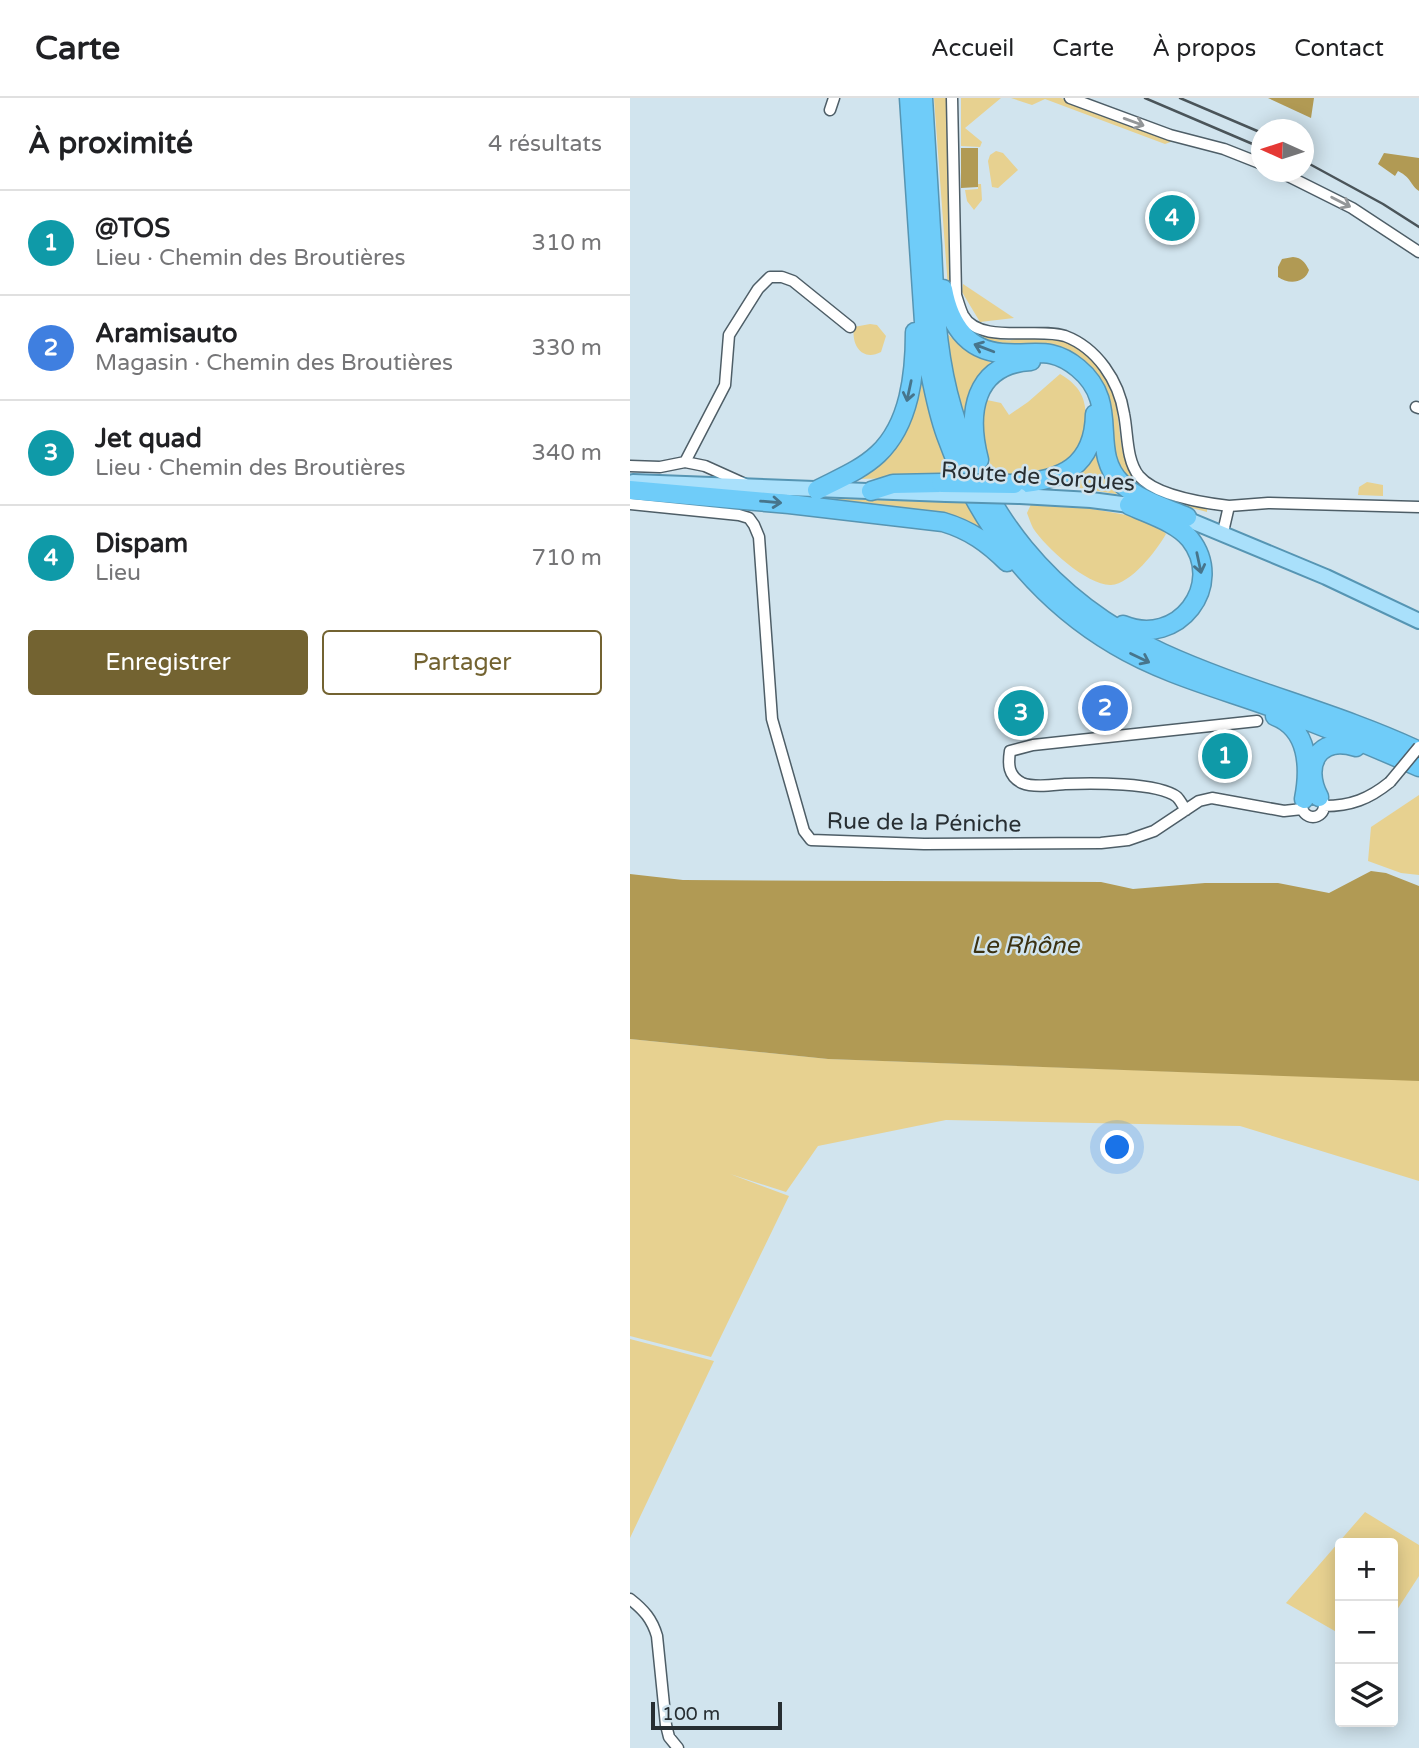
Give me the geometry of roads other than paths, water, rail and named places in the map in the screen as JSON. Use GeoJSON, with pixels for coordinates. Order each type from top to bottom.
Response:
{"type":"FeatureCollection","features":[{"type":"Feature","properties":{"kind":"highway"},"geometry":{"type":"LineString","coordinates":[[909,98],[926,352],[946,434],[964,476],[1013,558],[1057,605],[1128,652],[1189,680],[1281,711],[1419,770]]}},
{"type":"Feature","properties":{"kind":"highway"},"geometry":{"type":"LineString","coordinates":[[923,98],[936,309],[947,391],[966,452],[1012,534],[1063,590],[1099,619],[1143,643],[1198,668],[1416,748]]}},
{"type":"Feature","properties":{"kind":"highway"},"geometry":{"type":"LineString","coordinates":[[929,192],[944,296],[953,323],[960,333],[982,349],[1004,354],[1049,354],[1077,367],[1090,378],[1102,401],[1106,454],[1110,469],[1130,491],[1187,517]]}},
{"type":"Feature","properties":{"kind":"highway"},"geometry":{"type":"LineString","coordinates":[[817,490],[859,468],[879,453],[900,421],[907,399],[915,348],[916,227]]}},
{"type":"Feature","properties":{"kind":"highway"},"geometry":{"type":"LineString","coordinates":[[871,491],[893,484],[944,488],[1017,490],[1071,468],[1090,447],[1095,414],[1085,388],[1070,373],[1042,361],[1022,361],[997,372],[981,388],[972,420],[978,458],[1004,510],[1012,534],[1027,544],[1053,573],[1115,621],[1135,630],[1152,631],[1172,625],[1188,612],[1199,593],[1202,575],[1198,553],[1190,539],[1175,527],[1129,505]]}},
{"type":"Feature","properties":{"kind":"highway"},"geometry":{"type":"LineString","coordinates":[[630,490],[919,517],[959,527],[988,543],[1061,616],[1079,629],[1093,631]]}},
{"type":"Feature","properties":{"kind":"highway"},"geometry":{"type":"LineString","coordinates":[[1189,680],[1197,689],[1278,716],[1291,725],[1303,743],[1312,803]]}},
{"type":"Feature","properties":{"kind":"highway"},"geometry":{"type":"LineString","coordinates":[[1312,803],[1313,765],[1322,750],[1333,745],[1353,746],[1419,770]]}},
{"type":"Feature","properties":{"kind":"main road"},"geometry":{"type":"LineString","coordinates":[[630,482],[871,491]]}},
{"type":"Feature","properties":{"kind":"main road","name":"Route de Sorgues"},"geometry":{"type":"LineString","coordinates":[[1017,490],[1129,505],[1187,517],[1326,577],[1419,621]]}},
{"type":"Feature","properties":{"kind":"street"},"geometry":{"type":"LineString","coordinates":[[830,110],[834,98]]}},
{"type":"Feature","properties":{"kind":"street"},"geometry":{"type":"LineString","coordinates":[[952,98],[956,295],[964,317],[981,329],[1064,335],[1091,351],[1113,378],[1124,411],[1129,450],[1137,474],[1157,489],[1201,503],[1229,506],[1268,503],[1419,507]]}},
{"type":"Feature","properties":{"kind":"street"},"geometry":{"type":"LineString","coordinates":[[1070,98],[1170,135],[1224,149],[1251,160]]}},
{"type":"Feature","properties":{"kind":"street"},"geometry":{"type":"LineString","coordinates":[[1300,182],[1352,208],[1419,252]]}},
{"type":"Feature","properties":{"kind":"street"},"geometry":{"type":"LineString","coordinates":[[685,462],[725,385],[729,335],[758,289],[770,277],[793,281],[850,327]]}},
{"type":"Feature","properties":{"kind":"street"},"geometry":{"type":"LineString","coordinates":[[630,466],[660,467],[685,462],[705,466],[752,487]]}},
{"type":"Feature","properties":{"kind":"street","name":"Rue de la Péniche"},"geometry":{"type":"LineString","coordinates":[[630,504],[739,515],[749,518],[754,525],[759,537],[763,580],[772,719],[804,831],[811,840],[938,844],[1101,843],[1128,840],[1154,831],[1186,810]]}},
{"type":"Feature","properties":{"kind":"street"},"geometry":{"type":"LineString","coordinates":[[1223,533],[1229,506]]}},
{"type":"Feature","properties":{"kind":"street"},"geometry":{"type":"LineString","coordinates":[[1257,721],[1018,747],[1010,751],[1008,764],[1011,774],[1023,783],[1045,786],[1105,783],[1162,790],[1176,797],[1186,810],[1199,801],[1212,798],[1284,811],[1312,803],[1343,806],[1360,802],[1390,782],[1416,748]]}},
{"type":"Feature","properties":{"kind":"street"},"geometry":{"type":"LineString","coordinates":[[630,1599],[646,1612],[653,1623],[657,1636],[668,1737],[678,1748]]}},
{"type":"Feature","properties":{"kind":"water"},"geometry":{"type":"Polygon","coordinates":[[[1268,98],[1314,98],[1311,118],[1268,98]]]}},
{"type":"Feature","properties":{"kind":"water"},"geometry":{"type":"Polygon","coordinates":[[[961,148],[978,148],[978,187],[961,188],[961,148]]]}},
{"type":"Feature","properties":{"kind":"water"},"geometry":{"type":"Polygon","coordinates":[[[1384,153],[1419,158],[1419,191],[1403,174],[1398,171],[1395,176],[1378,164],[1384,153]]]}},
{"type":"Feature","properties":{"kind":"water"},"geometry":{"type":"Polygon","coordinates":[[[1299,258],[1309,270],[1304,278],[1287,281],[1278,277],[1278,267],[1282,259],[1299,258]]]}},
{"type":"Feature","properties":{"kind":"water","name":"Le Rhône"},"geometry":{"type":"Polygon","coordinates":[[[1371,871],[1386,873],[1419,886],[1419,1081],[828,1059],[630,1039],[630,874],[683,880],[1101,882],[1133,889],[1205,883],[1278,883],[1329,893],[1371,871]]]}},
{"type":"Feature","properties":{"kind":"railway"},"geometry":{"type":"LineString","coordinates":[[1145,98],[1251,143]]}},
{"type":"Feature","properties":{"kind":"railway"},"geometry":{"type":"LineString","coordinates":[[1180,98],[1251,128]]}},
{"type":"Feature","properties":{"kind":"railway"},"geometry":{"type":"LineString","coordinates":[[1314,166],[1419,227]]}},
{"type":"Feature","properties":{"kind":"place","name":"Dispam"},"geometry":{"type":"Point","coordinates":[1172,218]}},
{"type":"Feature","properties":{"kind":"place","name":"Aramisauto"},"geometry":{"type":"Point","coordinates":[1105,708]}},
{"type":"Feature","properties":{"kind":"place","name":"Jet quad"},"geometry":{"type":"Point","coordinates":[1021,713]}},
{"type":"Feature","properties":{"kind":"place","name":"@TOS"},"geometry":{"type":"Point","coordinates":[1225,756]}}]}
